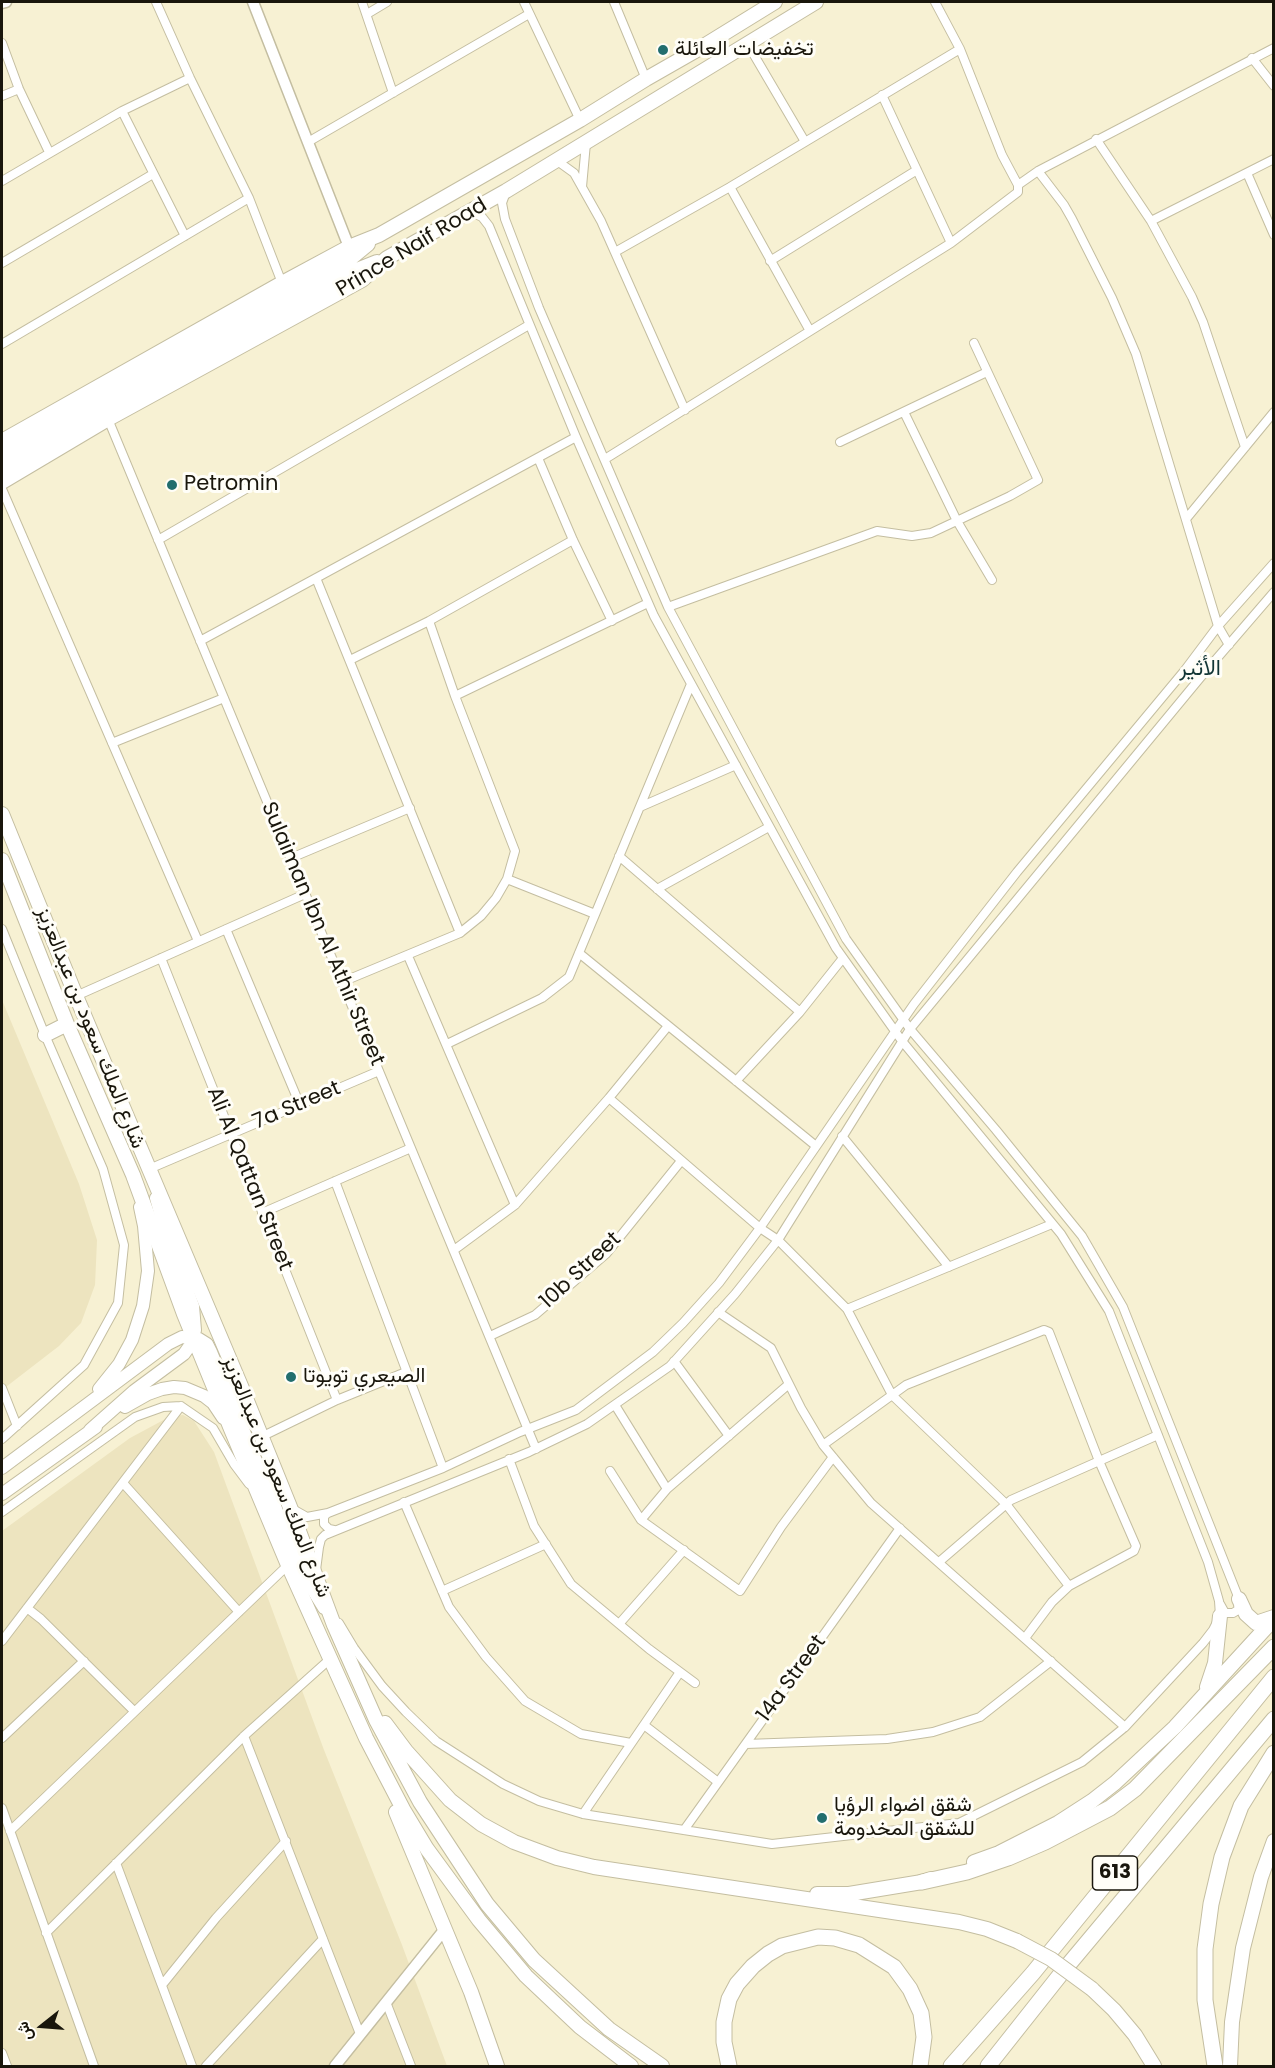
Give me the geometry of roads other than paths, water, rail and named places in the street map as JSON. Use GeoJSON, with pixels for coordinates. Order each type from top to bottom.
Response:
{"type":"FeatureCollection","features":[{"type":"Feature","properties":{"kind":"highway"},"geometry":{"type":"LineString","coordinates":[[922,1882],[966,1872],[1008,1858],[1063,1834],[1110,1808],[1158,1767],[1274,1647]]}},
{"type":"Feature","properties":{"kind":"highway","name":"613"},"geometry":{"type":"LineString","coordinates":[[951,2067],[1033,1973],[1274,1677]]}},
{"type":"Feature","properties":{"kind":"highway","name":"613"},"geometry":{"type":"LineString","coordinates":[[988,2067],[1064,1970],[1274,1719]]}},
{"type":"Feature","properties":{"kind":"highway"},"geometry":{"type":"LineString","coordinates":[[1215,2067],[1205,2000],[1205,1949],[1211,1904],[1222,1857],[1241,1806],[1274,1753]]}},
{"type":"Feature","properties":{"kind":"highway"},"geometry":{"type":"LineString","coordinates":[[729,2067],[724,2042],[724,2022],[729,1999],[738,1984],[753,1966],[768,1954],[782,1946],[818,1937],[835,1938],[859,1945],[894,1967],[910,1989],[921,2013],[924,2037],[920,2067]]}},
{"type":"Feature","properties":{"kind":"main road","name":"Prince Naif Road"},"geometry":{"type":"LineString","coordinates":[[2,441],[282,283],[349,247],[379,236],[580,120],[775,2]]}},
{"type":"Feature","properties":{"kind":"main road","name":"Prince Naif Road"},"geometry":{"type":"LineString","coordinates":[[2,482],[105,409],[362,280],[387,258],[468,211],[506,192],[816,2]]}},
{"type":"Feature","properties":{"kind":"main road"},"geometry":{"type":"LineString","coordinates":[[2,469],[105,409],[351,258],[379,236]]}},
{"type":"Feature","properties":{"kind":"main road"},"geometry":{"type":"LineString","coordinates":[[2,456],[105,409]]}},
{"type":"Feature","properties":{"kind":"main road","name":"شارع الملك سعود بن عبدالعزيز"},"geometry":{"type":"LineString","coordinates":[[2,814],[290,1508],[323,1591],[333,1625],[376,1720],[420,1802],[487,1904],[534,1960],[609,2029],[662,2067]]}},
{"type":"Feature","properties":{"kind":"main road","name":"شارع الملك سعود بن عبدالعزيز"},"geometry":{"type":"LineString","coordinates":[[2,860],[68,1024],[133,1175],[193,1337],[231,1429],[288,1565],[366,1738],[427,1849],[479,1920],[526,1976],[580,2027],[631,2067]]}},
{"type":"Feature","properties":{"kind":"main road"},"geometry":{"type":"LineString","coordinates":[[45,1035],[68,1024]]}},
{"type":"Feature","properties":{"kind":"main road"},"geometry":{"type":"LineString","coordinates":[[90,1430],[134,1391],[184,1354],[193,1337],[196,1321],[193,1306],[164,1227],[149,1169]]}},
{"type":"Feature","properties":{"kind":"main road"},"geometry":{"type":"LineString","coordinates":[[77,1412],[119,1364],[132,1340],[143,1306],[148,1271],[147,1252],[133,1175]]}},
{"type":"Feature","properties":{"kind":"main road"},"geometry":{"type":"LineString","coordinates":[[2,1468],[168,1344],[182,1337],[193,1337],[207,1344],[211,1352],[303,1574],[333,1625]]}},
{"type":"Feature","properties":{"kind":"main road"},"geometry":{"type":"LineString","coordinates":[[2,1494],[90,1430],[138,1399],[155,1392],[174,1387],[185,1388],[204,1396],[213,1403],[231,1429]]}},
{"type":"Feature","properties":{"kind":"main road"},"geometry":{"type":"LineString","coordinates":[[1239,1599],[1246,1614],[1256,1623],[1274,1618]]}},
{"type":"Feature","properties":{"kind":"main road"},"geometry":{"type":"LineString","coordinates":[[1198,1702],[1210,1681],[1215,1663],[1219,1608]]}},
{"type":"Feature","properties":{"kind":"main road"},"geometry":{"type":"LineString","coordinates":[[704,1883],[818,1894],[849,1894],[922,1882],[999,1853],[1029,1839],[1092,1801],[1140,1760],[1175,1727],[1274,1618]]}},
{"type":"Feature","properties":{"kind":"main road"},"geometry":{"type":"LineString","coordinates":[[350,1660],[385,1722],[406,1751],[450,1800],[482,1824],[514,1842],[557,1858],[594,1867],[959,1922],[987,1929],[1017,1941],[1051,1959],[1092,1989],[1135,2035],[1155,2067]]}},
{"type":"Feature","properties":{"kind":"main road"},"geometry":{"type":"LineString","coordinates":[[366,1738],[471,1992],[497,2067]]}},
{"type":"Feature","properties":{"kind":"main road"},"geometry":{"type":"LineString","coordinates":[[1230,2067],[1232,2022],[1243,1948],[1261,1877],[1274,1841]]}},
{"type":"Feature","properties":{"kind":"street"},"geometry":{"type":"LineString","coordinates":[[2,3],[6,2]]}},
{"type":"Feature","properties":{"kind":"street"},"geometry":{"type":"LineString","coordinates":[[156,2],[190,78],[249,198],[282,283]]}},
{"type":"Feature","properties":{"kind":"street"},"geometry":{"type":"LineString","coordinates":[[253,2],[349,247]]}},
{"type":"Feature","properties":{"kind":"street"},"geometry":{"type":"LineString","coordinates":[[362,2],[393,93]]}},
{"type":"Feature","properties":{"kind":"street"},"geometry":{"type":"LineString","coordinates":[[367,14],[387,2]]}},
{"type":"Feature","properties":{"kind":"street"},"geometry":{"type":"LineString","coordinates":[[524,2],[580,120]]}},
{"type":"Feature","properties":{"kind":"street"},"geometry":{"type":"LineString","coordinates":[[614,2],[646,79]]}},
{"type":"Feature","properties":{"kind":"street"},"geometry":{"type":"LineString","coordinates":[[605,459],[951,243],[1018,192],[1018,185],[1002,155],[960,49],[935,2]]}},
{"type":"Feature","properties":{"kind":"street"},"geometry":{"type":"LineString","coordinates":[[308,142],[529,14]]}},
{"type":"Feature","properties":{"kind":"street"},"geometry":{"type":"LineString","coordinates":[[2,43],[19,89],[49,152]]}},
{"type":"Feature","properties":{"kind":"street"},"geometry":{"type":"LineString","coordinates":[[747,43],[804,140]]}},
{"type":"Feature","properties":{"kind":"street"},"geometry":{"type":"LineString","coordinates":[[1018,185],[1038,171],[1096,139],[1274,48]]}},
{"type":"Feature","properties":{"kind":"street"},"geometry":{"type":"LineString","coordinates":[[615,252],[730,187],[804,140],[960,49]]}},
{"type":"Feature","properties":{"kind":"street"},"geometry":{"type":"LineString","coordinates":[[1252,58],[1274,86]]}},
{"type":"Feature","properties":{"kind":"street"},"geometry":{"type":"LineString","coordinates":[[2,181],[122,111],[190,78]]}},
{"type":"Feature","properties":{"kind":"street"},"geometry":{"type":"LineString","coordinates":[[2,96],[19,89]]}},
{"type":"Feature","properties":{"kind":"street"},"geometry":{"type":"LineString","coordinates":[[882,95],[951,243]]}},
{"type":"Feature","properties":{"kind":"street"},"geometry":{"type":"LineString","coordinates":[[122,111],[184,236]]}},
{"type":"Feature","properties":{"kind":"street"},"geometry":{"type":"LineString","coordinates":[[1096,139],[1151,221],[1192,297],[1203,322],[1245,447]]}},
{"type":"Feature","properties":{"kind":"street"},"geometry":{"type":"LineString","coordinates":[[582,187],[586,143]]}},
{"type":"Feature","properties":{"kind":"street"},"geometry":{"type":"LineString","coordinates":[[1151,221],[1274,159]]}},
{"type":"Feature","properties":{"kind":"street"},"geometry":{"type":"LineString","coordinates":[[556,160],[574,173],[601,221],[685,410]]}},
{"type":"Feature","properties":{"kind":"street"},"geometry":{"type":"LineString","coordinates":[[770,261],[917,170]]}},
{"type":"Feature","properties":{"kind":"street"},"geometry":{"type":"LineString","coordinates":[[1038,171],[1059,197],[1072,219],[1124,324],[1136,354],[1218,626],[1229,645]]}},
{"type":"Feature","properties":{"kind":"street"},"geometry":{"type":"LineString","coordinates":[[1246,173],[1274,235]]}},
{"type":"Feature","properties":{"kind":"street"},"geometry":{"type":"LineString","coordinates":[[2,263],[153,174]]}},
{"type":"Feature","properties":{"kind":"street"},"geometry":{"type":"LineString","coordinates":[[730,187],[810,331]]}},
{"type":"Feature","properties":{"kind":"street"},"geometry":{"type":"LineString","coordinates":[[506,192],[502,203],[505,219],[539,308],[668,607],[846,939],[910,1029],[991,1123],[1082,1236],[1122,1307],[1239,1599],[1238,1610],[1229,1614],[1219,1608]]}},
{"type":"Feature","properties":{"kind":"street"},"geometry":{"type":"LineString","coordinates":[[2,344],[249,198]]}},
{"type":"Feature","properties":{"kind":"street"},"geometry":{"type":"LineString","coordinates":[[323,1591],[354,1648],[382,1686],[406,1712],[436,1741],[503,1784],[539,1801],[583,1814],[772,1844],[959,1823],[1082,1762],[1125,1727],[1203,1643],[1213,1630],[1219,1608],[1208,1562],[1109,1311],[1052,1224],[902,1041],[843,958],[648,603],[576,437],[489,226],[482,217],[468,211]]}},
{"type":"Feature","properties":{"kind":"street"},"geometry":{"type":"LineString","coordinates":[[519,297],[529,297],[539,308]]}},
{"type":"Feature","properties":{"kind":"street"},"geometry":{"type":"LineString","coordinates":[[158,540],[529,325]]}},
{"type":"Feature","properties":{"kind":"street"},"geometry":{"type":"LineString","coordinates":[[668,607],[877,531],[912,536],[931,533],[1010,496],[1038,480],[974,343]]}},
{"type":"Feature","properties":{"kind":"street"},"geometry":{"type":"LineString","coordinates":[[840,442],[987,372]]}},
{"type":"Feature","properties":{"kind":"street","name":"Sulaiman Ibn Al Athir Street"},"geometry":{"type":"LineString","coordinates":[[105,409],[536,1449]]}},
{"type":"Feature","properties":{"kind":"street"},"geometry":{"type":"LineString","coordinates":[[904,412],[957,521],[992,580]]}},
{"type":"Feature","properties":{"kind":"street"},"geometry":{"type":"LineString","coordinates":[[1186,519],[1274,412]]}},
{"type":"Feature","properties":{"kind":"street"},"geometry":{"type":"LineString","coordinates":[[200,641],[576,437]]}},
{"type":"Feature","properties":{"kind":"street"},"geometry":{"type":"LineString","coordinates":[[538,458],[573,540],[612,621]]}},
{"type":"Feature","properties":{"kind":"street"},"geometry":{"type":"LineString","coordinates":[[2,489],[198,942]]}},
{"type":"Feature","properties":{"kind":"street"},"geometry":{"type":"LineString","coordinates":[[350,660],[429,621],[573,540]]}},
{"type":"Feature","properties":{"kind":"street"},"geometry":{"type":"LineString","coordinates":[[290,1508],[306,1516],[328,1513],[443,1468],[528,1428],[576,1410],[653,1352],[719,1283],[760,1228],[894,1030],[1017,872],[1185,670],[1218,626],[1274,563]]}},
{"type":"Feature","properties":{"kind":"street"},"geometry":{"type":"LineString","coordinates":[[316,578],[460,933]]}},
{"type":"Feature","properties":{"kind":"street"},"geometry":{"type":"LineString","coordinates":[[316,1574],[321,1539],[334,1530],[536,1449],[587,1424],[674,1361],[735,1294],[778,1240],[910,1029],[1192,687],[1274,592]]}},
{"type":"Feature","properties":{"kind":"street"},"geometry":{"type":"LineString","coordinates":[[455,696],[648,603]]}},
{"type":"Feature","properties":{"kind":"street"},"geometry":{"type":"LineString","coordinates":[[342,982],[460,933],[481,916],[496,898],[507,879],[515,851],[455,696],[429,621]]}},
{"type":"Feature","properties":{"kind":"street"},"geometry":{"type":"LineString","coordinates":[[447,1044],[542,998],[569,977],[691,684]]}},
{"type":"Feature","properties":{"kind":"street"},"geometry":{"type":"LineString","coordinates":[[112,743],[224,698]]}},
{"type":"Feature","properties":{"kind":"street"},"geometry":{"type":"LineString","coordinates":[[640,807],[736,765]]}},
{"type":"Feature","properties":{"kind":"street"},"geometry":{"type":"LineString","coordinates":[[291,858],[410,808]]}},
{"type":"Feature","properties":{"kind":"street"},"geometry":{"type":"LineString","coordinates":[[657,889],[770,827]]}},
{"type":"Feature","properties":{"kind":"street"},"geometry":{"type":"LineString","coordinates":[[619,856],[800,1012]]}},
{"type":"Feature","properties":{"kind":"street"},"geometry":{"type":"LineString","coordinates":[[507,879],[595,914]]}},
{"type":"Feature","properties":{"kind":"street"},"geometry":{"type":"LineString","coordinates":[[76,996],[305,894]]}},
{"type":"Feature","properties":{"kind":"street"},"geometry":{"type":"LineString","coordinates":[[226,929],[300,1105]]}},
{"type":"Feature","properties":{"kind":"street"},"geometry":{"type":"LineString","coordinates":[[2,931],[103,1169],[124,1245],[118,1303],[84,1365],[2,1439]]}},
{"type":"Feature","properties":{"kind":"street"},"geometry":{"type":"LineString","coordinates":[[579,953],[816,1146]]}},
{"type":"Feature","properties":{"kind":"street"},"geometry":{"type":"LineString","coordinates":[[408,956],[515,1205]]}},
{"type":"Feature","properties":{"kind":"street","name":"Ali Al Qattan Street"},"geometry":{"type":"LineString","coordinates":[[160,958],[337,1400]]}},
{"type":"Feature","properties":{"kind":"street"},"geometry":{"type":"LineString","coordinates":[[736,1081],[800,1012],[843,958]]}},
{"type":"Feature","properties":{"kind":"street"},"geometry":{"type":"LineString","coordinates":[[454,1250],[515,1205],[609,1098],[668,1026]]}},
{"type":"Feature","properties":{"kind":"street","name":"7a Street"},"geometry":{"type":"LineString","coordinates":[[149,1169],[379,1071]]}},
{"type":"Feature","properties":{"kind":"street"},"geometry":{"type":"LineString","coordinates":[[609,1098],[760,1228],[778,1240],[847,1309],[892,1395],[1006,1504],[1069,1586]]}},
{"type":"Feature","properties":{"kind":"street"},"geometry":{"type":"LineString","coordinates":[[842,1136],[949,1267]]}},
{"type":"Feature","properties":{"kind":"street"},"geometry":{"type":"LineString","coordinates":[[262,1213],[411,1148]]}},
{"type":"Feature","properties":{"kind":"street","name":"10b Street"},"geometry":{"type":"LineString","coordinates":[[490,1336],[534,1315],[606,1254],[681,1161]]}},
{"type":"Feature","properties":{"kind":"street"},"geometry":{"type":"LineString","coordinates":[[334,1181],[443,1468]]}},
{"type":"Feature","properties":{"kind":"street"},"geometry":{"type":"LineString","coordinates":[[847,1309],[1052,1224]]}},
{"type":"Feature","properties":{"kind":"street"},"geometry":{"type":"LineString","coordinates":[[718,1312],[771,1348],[823,1445],[871,1503],[1125,1727]]}},
{"type":"Feature","properties":{"kind":"street"},"geometry":{"type":"LineString","coordinates":[[823,1445],[906,1385],[1044,1330],[1052,1336],[1099,1461],[1136,1546],[1134,1551],[1069,1586],[1048,1607],[1025,1638]]}},
{"type":"Feature","properties":{"kind":"street"},"geometry":{"type":"LineString","coordinates":[[674,1361],[729,1436]]}},
{"type":"Feature","properties":{"kind":"street"},"geometry":{"type":"LineString","coordinates":[[261,1437],[337,1400],[406,1372]]}},
{"type":"Feature","properties":{"kind":"street"},"geometry":{"type":"LineString","coordinates":[[641,1520],[667,1489],[789,1384]]}},
{"type":"Feature","properties":{"kind":"street"},"geometry":{"type":"LineString","coordinates":[[2,1388],[18,1426]]}},
{"type":"Feature","properties":{"kind":"street"},"geometry":{"type":"LineString","coordinates":[[615,1405],[667,1489]]}},
{"type":"Feature","properties":{"kind":"street"},"geometry":{"type":"LineString","coordinates":[[2,1641],[181,1406]]}},
{"type":"Feature","properties":{"kind":"street"},"geometry":{"type":"LineString","coordinates":[[2,1512],[135,1417],[163,1407],[181,1406],[213,1428],[234,1464],[260,1498]]}},
{"type":"Feature","properties":{"kind":"street"},"geometry":{"type":"LineString","coordinates":[[939,1562],[1011,1500],[1158,1435]]}},
{"type":"Feature","properties":{"kind":"street"},"geometry":{"type":"LineString","coordinates":[[610,1471],[641,1520],[740,1591],[781,1527],[833,1457]]}},
{"type":"Feature","properties":{"kind":"street"},"geometry":{"type":"LineString","coordinates":[[509,1460],[534,1526],[571,1584],[695,1683]]}},
{"type":"Feature","properties":{"kind":"street"},"geometry":{"type":"LineString","coordinates":[[123,1482],[238,1612]]}},
{"type":"Feature","properties":{"kind":"street"},"geometry":{"type":"LineString","coordinates":[[405,1502],[449,1607],[486,1657],[525,1701],[581,1734],[631,1743]]}},
{"type":"Feature","properties":{"kind":"street"},"geometry":{"type":"LineString","coordinates":[[328,1513],[324,1516],[324,1524],[334,1530]]}},
{"type":"Feature","properties":{"kind":"street","name":"14a Street"},"geometry":{"type":"LineString","coordinates":[[684,1830],[900,1528]]}},
{"type":"Feature","properties":{"kind":"street"},"geometry":{"type":"LineString","coordinates":[[441,1591],[546,1544]]}},
{"type":"Feature","properties":{"kind":"street"},"geometry":{"type":"LineString","coordinates":[[619,1624],[684,1550]]}},
{"type":"Feature","properties":{"kind":"street"},"geometry":{"type":"LineString","coordinates":[[10,1831],[288,1565]]}},
{"type":"Feature","properties":{"kind":"street"},"geometry":{"type":"LineString","coordinates":[[27,1608],[41,1619],[134,1712]]}},
{"type":"Feature","properties":{"kind":"street"},"geometry":{"type":"LineString","coordinates":[[46,1933],[244,1736],[330,1659]]}},
{"type":"Feature","properties":{"kind":"street"},"geometry":{"type":"LineString","coordinates":[[2,1738],[84,1661]]}},
{"type":"Feature","properties":{"kind":"street"},"geometry":{"type":"LineString","coordinates":[[746,1744],[887,1739],[933,1732],[980,1717],[1051,1661]]}},
{"type":"Feature","properties":{"kind":"street"},"geometry":{"type":"LineString","coordinates":[[583,1814],[680,1672]]}},
{"type":"Feature","properties":{"kind":"street"},"geometry":{"type":"LineString","coordinates":[[644,1725],[718,1782]]}},
{"type":"Feature","properties":{"kind":"street"},"geometry":{"type":"LineString","coordinates":[[244,1736],[360,2034]]}},
{"type":"Feature","properties":{"kind":"street"},"geometry":{"type":"LineString","coordinates":[[2,1808],[94,2067]]}},
{"type":"Feature","properties":{"kind":"street"},"geometry":{"type":"LineString","coordinates":[[162,1985],[216,1918],[286,1841]]}},
{"type":"Feature","properties":{"kind":"street"},"geometry":{"type":"LineString","coordinates":[[116,1863],[192,2067]]}},
{"type":"Feature","properties":{"kind":"street"},"geometry":{"type":"LineString","coordinates":[[335,2067],[445,1929]]}},
{"type":"Feature","properties":{"kind":"street"},"geometry":{"type":"LineString","coordinates":[[206,2067],[323,1939]]}},
{"type":"Feature","properties":{"kind":"street"},"geometry":{"type":"LineString","coordinates":[[386,2002],[411,2067]]}},
{"type":"Feature","properties":{"kind":"street"},"geometry":{"type":"LineString","coordinates":[[2,2053],[7,2067]]}},
{"type":"Feature","properties":{"kind":"place","name":"تخفيضات العائلة"},"geometry":{"type":"Point","coordinates":[663,50]}},
{"type":"Feature","properties":{"kind":"place","name":"Petromin"},"geometry":{"type":"Point","coordinates":[172,485]}},
{"type":"Feature","properties":{"kind":"place","name":"الصيعري تويوتا"},"geometry":{"type":"Point","coordinates":[291,1377]}},
{"type":"Feature","properties":{"kind":"place","name":"شقق اضواء الرؤيا للشقق المخدومة"},"geometry":{"type":"Point","coordinates":[822,1818]}},
{"type":"Feature","properties":{"kind":"district","name":"الأثير"},"geometry":{"type":"Point","coordinates":[1200,669]}}]}
